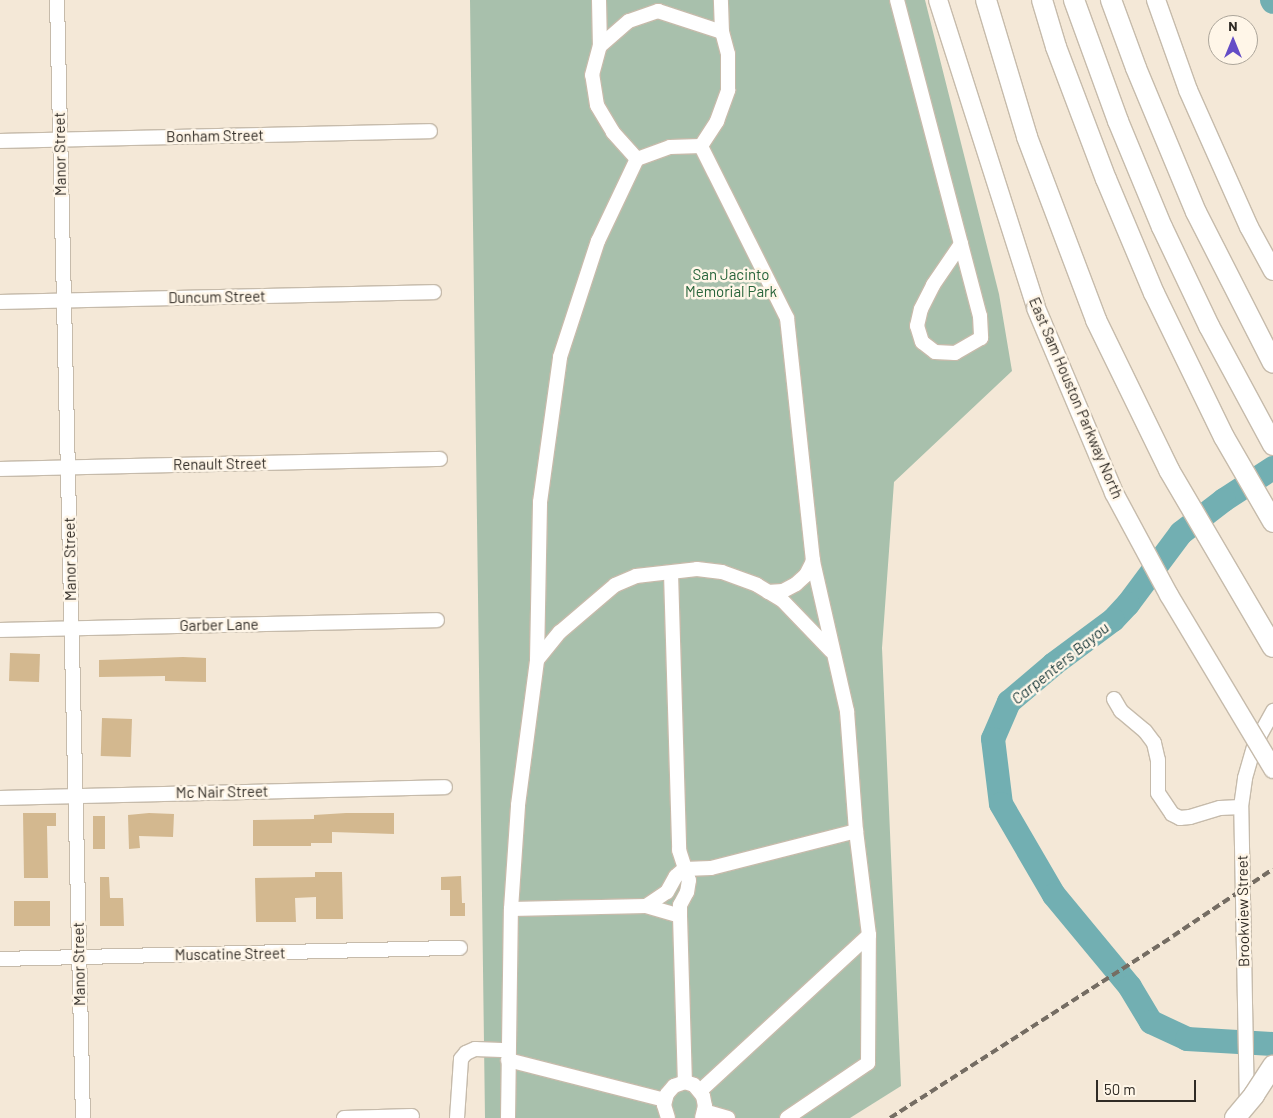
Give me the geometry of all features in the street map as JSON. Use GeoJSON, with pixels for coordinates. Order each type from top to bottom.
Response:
{"type":"FeatureCollection","features":[{"type":"Feature","properties":{"kind":"highway"},"geometry":{"type":"LineString","coordinates":[[986,0],[1027,137],[1096,320],[1169,470],[1273,647]]}},
{"type":"Feature","properties":{"kind":"highway"},"geometry":{"type":"LineString","coordinates":[[1042,0],[1056,47],[1102,170],[1154,293],[1208,406],[1273,522]]}},
{"type":"Feature","properties":{"kind":"highway"},"geometry":{"type":"LineString","coordinates":[[1074,0],[1099,73],[1140,177],[1186,280],[1233,373],[1273,445]]}},
{"type":"Feature","properties":{"kind":"highway"},"geometry":{"type":"LineString","coordinates":[[1111,0],[1136,68],[1200,220],[1273,363]]}},
{"type":"Feature","properties":{"kind":"highway"},"geometry":{"type":"LineString","coordinates":[[1238,586],[1273,635]]}},
{"type":"Feature","properties":{"kind":"highway"},"geometry":{"type":"LineString","coordinates":[[1235,1118],[1254,1096],[1273,1066]]}},
{"type":"Feature","properties":{"kind":"main road","name":"East Sam Houston Parkway North"},"geometry":{"type":"LineString","coordinates":[[938,0],[1036,308],[1114,494],[1169,595],[1273,769]]}},
{"type":"Feature","properties":{"kind":"main road"},"geometry":{"type":"LineString","coordinates":[[1156,0],[1188,90],[1249,227],[1273,271]]}},
{"type":"Feature","properties":{"kind":"street","name":"Manor Street"},"geometry":{"type":"LineString","coordinates":[[57,0],[83,1118]]}},
{"type":"Feature","properties":{"kind":"street"},"geometry":{"type":"LineString","coordinates":[[598,0],[600,46],[592,76],[597,105],[613,132],[637,159]]}},
{"type":"Feature","properties":{"kind":"street"},"geometry":{"type":"LineString","coordinates":[[701,146],[717,121],[728,90],[728,54],[722,32],[720,0]]}},
{"type":"Feature","properties":{"kind":"street"},"geometry":{"type":"LineString","coordinates":[[897,0],[980,316],[981,338],[955,353],[935,352],[922,342],[917,326],[921,309],[932,285],[961,244]]}},
{"type":"Feature","properties":{"kind":"street"},"geometry":{"type":"LineString","coordinates":[[600,46],[629,21],[658,11],[722,32]]}},
{"type":"Feature","properties":{"kind":"street","name":"Bonham Street"},"geometry":{"type":"LineString","coordinates":[[0,141],[430,131]]}},
{"type":"Feature","properties":{"kind":"street"},"geometry":{"type":"LineString","coordinates":[[508,1118],[511,909],[518,805],[537,660],[540,502],[560,357],[598,241],[637,159],[670,147],[701,146]]}},
{"type":"Feature","properties":{"kind":"street"},"geometry":{"type":"LineString","coordinates":[[701,146],[787,318],[813,562],[847,711],[856,830],[870,936],[868,1062],[786,1118]]}},
{"type":"Feature","properties":{"kind":"street","name":"Duncum Street"},"geometry":{"type":"LineString","coordinates":[[0,302],[434,292]]}},
{"type":"Feature","properties":{"kind":"street","name":"Renault Street"},"geometry":{"type":"LineString","coordinates":[[0,469],[440,459]]}},
{"type":"Feature","properties":{"kind":"street"},"geometry":{"type":"LineString","coordinates":[[768,592],[783,591],[796,584],[806,575],[813,562]]}},
{"type":"Feature","properties":{"kind":"street"},"geometry":{"type":"LineString","coordinates":[[537,660],[560,632],[615,585],[636,576],[697,569],[722,572],[757,585],[788,605],[833,654]]}},
{"type":"Feature","properties":{"kind":"street"},"geometry":{"type":"LineString","coordinates":[[671,573],[679,850],[689,880],[687,892],[680,905],[685,1082]]}},
{"type":"Feature","properties":{"kind":"street","name":"Garber Lane"},"geometry":{"type":"LineString","coordinates":[[0,630],[437,620]]}},
{"type":"Feature","properties":{"kind":"street"},"geometry":{"type":"LineString","coordinates":[[1114,699],[1121,711],[1144,731],[1154,743],[1158,760],[1158,793],[1160,799],[1172,814],[1180,818],[1190,817],[1220,808],[1241,807]]}},
{"type":"Feature","properties":{"kind":"street","name":"Brookview Street"},"geometry":{"type":"LineString","coordinates":[[1248,1118],[1244,1021],[1241,807],[1244,778],[1254,744],[1268,729],[1273,711]]}},
{"type":"Feature","properties":{"kind":"street","name":"Mc Nair Street"},"geometry":{"type":"LineString","coordinates":[[0,798],[444,787]]}},
{"type":"Feature","properties":{"kind":"street"},"geometry":{"type":"LineString","coordinates":[[646,906],[667,892],[676,876],[684,869],[711,868],[856,830]]}},
{"type":"Feature","properties":{"kind":"street"},"geometry":{"type":"LineString","coordinates":[[511,909],[646,906],[680,916]]}},
{"type":"Feature","properties":{"kind":"street"},"geometry":{"type":"LineString","coordinates":[[700,1091],[870,936]]}},
{"type":"Feature","properties":{"kind":"street","name":"Muscatine Street"},"geometry":{"type":"LineString","coordinates":[[0,959],[460,948]]}},
{"type":"Feature","properties":{"kind":"street"},"geometry":{"type":"LineString","coordinates":[[457,1118],[462,1058],[466,1053],[475,1050],[508,1055],[665,1100]]}},
{"type":"Feature","properties":{"kind":"street"},"geometry":{"type":"LineString","coordinates":[[668,1118],[665,1100],[670,1090],[685,1082],[694,1085],[700,1091],[704,1101],[703,1115],[728,1118]]}},
{"type":"Feature","properties":{"kind":"street"},"geometry":{"type":"LineString","coordinates":[[344,1118],[412,1116]]}},
{"type":"Feature","properties":{"kind":"green space","name":"San Jacinto Memorial Park"},"geometry":{"type":"Polygon","coordinates":[[[470,0],[925,0],[999,294],[1012,371],[894,482],[882,648],[901,1086],[850,1118],[485,1118],[470,0]]]}},
{"type":"Feature","properties":{"kind":"building"},"geometry":{"type":"Polygon","coordinates":[[[10,653],[40,654],[39,682],[9,681],[10,653]]]}},
{"type":"Feature","properties":{"kind":"building"},"geometry":{"type":"Polygon","coordinates":[[[206,658],[206,682],[165,681],[165,676],[99,677],[99,660],[206,658]]]}},
{"type":"Feature","properties":{"kind":"building"},"geometry":{"type":"Polygon","coordinates":[[[102,718],[132,719],[131,757],[101,756],[102,718]]]}},
{"type":"Feature","properties":{"kind":"building"},"geometry":{"type":"Polygon","coordinates":[[[23,813],[56,813],[56,826],[47,826],[48,878],[24,878],[23,813]]]}},
{"type":"Feature","properties":{"kind":"building"},"geometry":{"type":"Polygon","coordinates":[[[149,813],[174,814],[173,837],[139,836],[140,848],[129,849],[128,815],[149,813]]]}},
{"type":"Feature","properties":{"kind":"building"},"geometry":{"type":"Polygon","coordinates":[[[394,813],[394,834],[332,832],[332,843],[311,843],[311,846],[253,846],[253,820],[314,819],[314,815],[394,813]]]}},
{"type":"Feature","properties":{"kind":"building"},"geometry":{"type":"Polygon","coordinates":[[[93,816],[105,816],[105,849],[93,849],[93,816]]]}},
{"type":"Feature","properties":{"kind":"building"},"geometry":{"type":"Polygon","coordinates":[[[315,872],[342,872],[343,919],[316,919],[316,897],[295,898],[296,922],[256,922],[255,878],[315,877],[315,872]]]}},
{"type":"Feature","properties":{"kind":"building"},"geometry":{"type":"Polygon","coordinates":[[[461,876],[462,903],[465,903],[465,916],[450,916],[450,890],[441,890],[441,877],[461,876]]]}},
{"type":"Feature","properties":{"kind":"building"},"geometry":{"type":"Polygon","coordinates":[[[100,877],[109,877],[110,898],[123,898],[124,926],[100,926],[100,877]]]}},
{"type":"Feature","properties":{"kind":"building"},"geometry":{"type":"Polygon","coordinates":[[[14,901],[50,901],[50,926],[14,926],[14,901]]]}},
{"type":"Feature","properties":{"kind":"waterway","name":"Carpenters Bayou"},"geometry":{"type":"LineString","coordinates":[[1273,468],[1224,500],[1181,533],[1128,604],[1113,620],[1054,664],[1009,702],[993,739],[1001,804],[1054,895],[1130,987],[1151,1022],[1187,1039],[1273,1044]]}},
{"type":"Feature","properties":{"kind":"railway"},"geometry":{"type":"LineString","coordinates":[[890,1118],[1173,936],[1273,869]]}}]}
